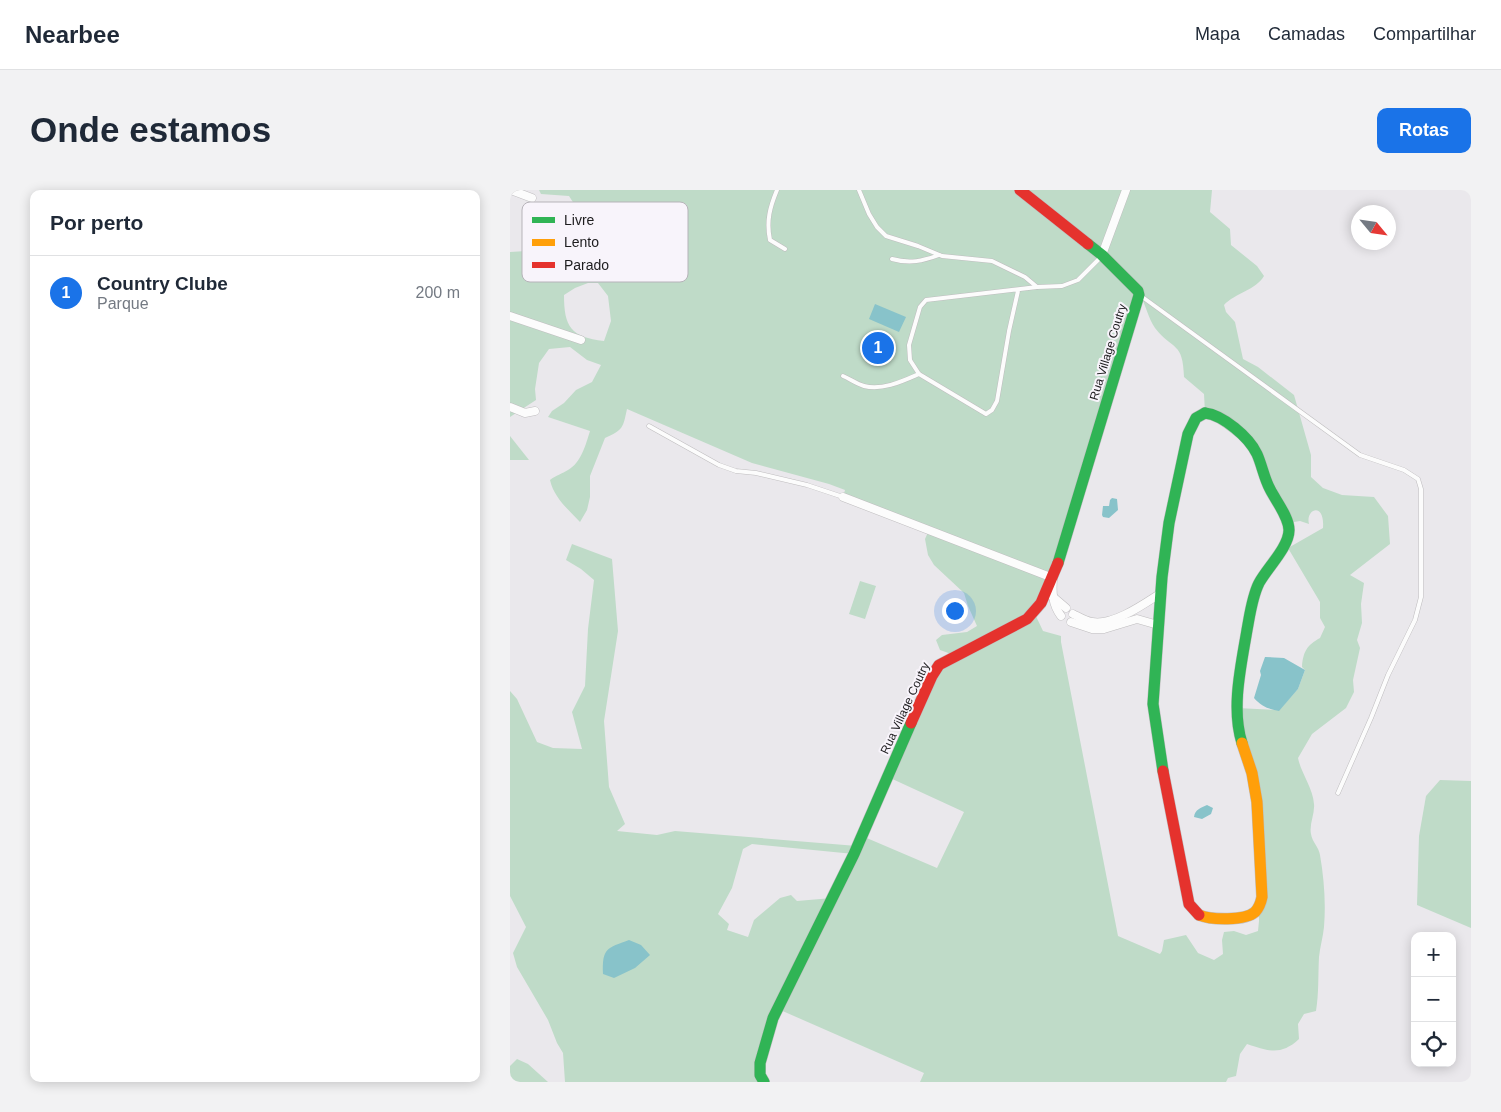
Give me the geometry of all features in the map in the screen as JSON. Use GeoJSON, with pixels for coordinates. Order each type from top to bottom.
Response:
{"type":"FeatureCollection","features":[{"type":"Feature","properties":{"kind":"street"},"geometry":{"type":"LineString","coordinates":[[511,190],[532,198]]}},
{"type":"Feature","properties":{"kind":"street","name":"Rua Village Coutry"},"geometry":{"type":"LineString","coordinates":[[764,1082],[760,1075],[760,1063],[773,1018],[858,846],[932,676],[939,664],[1027,619],[1041,603],[1053,578],[1140,294],[1102,255],[1020,190]]}},
{"type":"Feature","properties":{"kind":"street"},"geometry":{"type":"LineString","coordinates":[[1102,255],[1126,190]]}},
{"type":"Feature","properties":{"kind":"street"},"geometry":{"type":"LineString","coordinates":[[510,316],[580,340]]}},
{"type":"Feature","properties":{"kind":"street"},"geometry":{"type":"LineString","coordinates":[[510,407],[525,413],[535,411]]}},
{"type":"Feature","properties":{"kind":"street"},"geometry":{"type":"LineString","coordinates":[[1200,414],[1214,414],[1244,436],[1256,452],[1268,485],[1288,523],[1289,532],[1286,542],[1259,583],[1252,602],[1241,664],[1237,708],[1239,733],[1252,773],[1257,802],[1262,897],[1259,908],[1250,915],[1211,919],[1202,917],[1194,912],[1189,904],[1166,790],[1153,704],[1158,625],[1169,523],[1188,434],[1193,420],[1200,414]]}},
{"type":"Feature","properties":{"kind":"street"},"geometry":{"type":"LineString","coordinates":[[843,497],[1053,578],[1052,596],[1056,609],[1061,616]]}},
{"type":"Feature","properties":{"kind":"street"},"geometry":{"type":"LineString","coordinates":[[1073,614],[1092,622],[1102,622],[1114,619],[1138,608],[1161,593]]}},
{"type":"Feature","properties":{"kind":"street"},"geometry":{"type":"LineString","coordinates":[[1052,596],[1066,608]]}},
{"type":"Feature","properties":{"kind":"street"},"geometry":{"type":"LineString","coordinates":[[1071,622],[1092,629],[1104,630],[1137,619],[1158,625]]}},
{"type":"Feature","properties":{"kind":"lane"},"geometry":{"type":"LineString","coordinates":[[777,190],[769,209],[768,230],[770,240],[785,249]]}},
{"type":"Feature","properties":{"kind":"lane"},"geometry":{"type":"LineString","coordinates":[[860,190],[869,214],[877,227],[886,236],[939,255],[992,261],[1025,277],[1037,287]]}},
{"type":"Feature","properties":{"kind":"lane"},"geometry":{"type":"LineString","coordinates":[[892,259],[913,262],[923,261],[939,255]]}},
{"type":"Feature","properties":{"kind":"lane"},"geometry":{"type":"LineString","coordinates":[[1018,291],[997,401],[992,410],[986,414],[919,374],[910,360],[910,345],[922,303],[926,300],[1018,291],[1037,287],[1062,286],[1078,280],[1102,255]]}},
{"type":"Feature","properties":{"kind":"lane"},"geometry":{"type":"LineString","coordinates":[[1140,294],[1360,455],[1404,470],[1418,479],[1421,489],[1421,597],[1414,620],[1388,675],[1338,793]]}},
{"type":"Feature","properties":{"kind":"lane"},"geometry":{"type":"LineString","coordinates":[[843,376],[864,386],[875,388],[902,382],[919,374]]}},
{"type":"Feature","properties":{"kind":"lane"},"geometry":{"type":"LineString","coordinates":[[650,426],[736,471],[756,473],[807,485],[843,497]]}},
{"type":"Feature","properties":{"kind":"green space"},"geometry":{"type":"Polygon","coordinates":[[[539,190],[1212,190],[1210,212],[1230,229],[1231,245],[1257,266],[1264,276],[1256,285],[1224,305],[1226,312],[1235,322],[1243,359],[1258,367],[1294,395],[1311,455],[1311,477],[1323,488],[1342,495],[1374,497],[1388,516],[1390,544],[1350,575],[1364,583],[1361,604],[1362,623],[1357,640],[1360,648],[1353,680],[1354,692],[1346,708],[1312,734],[1298,758],[1313,798],[1314,808],[1311,830],[1320,855],[1325,909],[1319,957],[1316,1011],[1304,1014],[1298,1024],[1299,1039],[1280,1050],[1261,1049],[1247,1044],[1240,1054],[1236,1076],[1228,1078],[1226,1082],[920,1082],[924,1073],[778,1009],[760,1063],[764,1082],[565,1082],[563,1053],[548,1020],[517,967],[513,953],[526,927],[510,896],[510,691],[517,699],[537,742],[553,748],[582,749],[572,712],[585,686],[588,629],[594,580],[566,560],[572,544],[612,559],[618,631],[604,721],[609,787],[625,824],[617,831],[657,835],[675,831],[857,846],[862,836],[937,868],[964,812],[888,777],[932,676],[954,655],[940,650],[936,640],[942,635],[967,632],[977,626],[964,593],[934,565],[928,555],[925,539],[929,530],[843,497],[845,490],[752,463],[627,409],[621,428],[605,438],[590,476],[590,497],[587,510],[580,522],[566,508],[558,498],[550,480],[573,467],[582,453],[590,431],[548,417],[552,411],[564,403],[576,390],[592,382],[601,365],[587,360],[570,347],[549,349],[539,363],[535,389],[536,400],[510,417],[510,252],[522,251],[522,282],[688,282],[688,202],[573,202],[569,196],[541,194],[539,190]],[[588,283],[564,295],[564,306],[568,323],[577,333],[584,337],[604,341],[611,321],[608,296],[598,283],[588,283]],[[1140,295],[1041,603],[1034,612],[1043,631],[1061,636],[1118,936],[1160,954],[1164,940],[1186,935],[1198,953],[1214,960],[1223,954],[1222,940],[1224,932],[1234,931],[1246,935],[1258,931],[1259,921],[1257,802],[1237,708],[1279,710],[1298,689],[1305,670],[1302,667],[1303,657],[1309,646],[1320,638],[1325,627],[1320,618],[1320,602],[1288,548],[1323,528],[1323,519],[1321,514],[1315,510],[1310,514],[1309,524],[1300,521],[1288,523],[1256,452],[1205,413],[1204,394],[1184,377],[1182,357],[1176,348],[1155,328],[1140,295]],[[752,844],[743,849],[732,888],[718,914],[729,924],[727,930],[748,937],[754,920],[780,898],[791,895],[797,901],[832,898],[854,854],[752,844]]]}},
{"type":"Feature","properties":{"kind":"green space"},"geometry":{"type":"Polygon","coordinates":[[[510,436],[529,460],[510,460],[510,436]]]}},
{"type":"Feature","properties":{"kind":"green space"},"geometry":{"type":"Polygon","coordinates":[[[860,581],[876,586],[865,619],[849,614],[860,581]]]}},
{"type":"Feature","properties":{"kind":"green space"},"geometry":{"type":"Polygon","coordinates":[[[1440,780],[1471,781],[1471,928],[1417,905],[1419,836],[1426,796],[1440,780]]]}},
{"type":"Feature","properties":{"kind":"green space"},"geometry":{"type":"Polygon","coordinates":[[[517,1059],[528,1064],[548,1082],[510,1082],[510,1066],[517,1059]]]}},
{"type":"Feature","properties":{"kind":"water"},"geometry":{"type":"Polygon","coordinates":[[[875,304],[906,317],[899,332],[869,319],[875,304]]]}},
{"type":"Feature","properties":{"kind":"water"},"geometry":{"type":"Polygon","coordinates":[[[1112,498],[1117,499],[1118,510],[1109,518],[1103,517],[1103,506],[1109,506],[1112,498]]]}},
{"type":"Feature","properties":{"kind":"water"},"geometry":{"type":"Polygon","coordinates":[[[1265,657],[1284,658],[1305,670],[1298,689],[1279,711],[1265,707],[1254,698],[1265,657]]]}},
{"type":"Feature","properties":{"kind":"water"},"geometry":{"type":"Polygon","coordinates":[[[1207,805],[1213,808],[1211,814],[1202,819],[1194,817],[1197,810],[1207,805]]]}},
{"type":"Feature","properties":{"kind":"water"},"geometry":{"type":"Polygon","coordinates":[[[629,940],[641,945],[650,955],[635,968],[614,978],[603,974],[607,950],[629,940]]]}},
{"type":"Feature","properties":{"kind":"traffic: fast"},"geometry":{"type":"LineString","coordinates":[[1058,563],[1139,295],[1138,291],[1102,255],[1088,244]]}},
{"type":"Feature","properties":{"kind":"traffic: fast"},"geometry":{"type":"LineString","coordinates":[[1205,413],[1227,422],[1242,434],[1253,447],[1259,458],[1268,485],[1285,514],[1289,530],[1282,550],[1259,583],[1252,606],[1238,687],[1237,716],[1242,743]]}},
{"type":"Feature","properties":{"kind":"traffic: fast"},"geometry":{"type":"LineString","coordinates":[[1163,771],[1153,704],[1162,577],[1169,523],[1188,434],[1196,418],[1205,413]]}},
{"type":"Feature","properties":{"kind":"traffic: fast"},"geometry":{"type":"LineString","coordinates":[[764,1082],[760,1075],[760,1063],[773,1018],[854,854],[911,723]]}},
{"type":"Feature","properties":{"kind":"traffic: slow"},"geometry":{"type":"LineString","coordinates":[[1199,915],[1219,919],[1244,917],[1255,912],[1262,899],[1257,802],[1252,773],[1242,743]]}},
{"type":"Feature","properties":{"kind":"traffic: jam"},"geometry":{"type":"LineString","coordinates":[[1020,190],[1088,244]]}},
{"type":"Feature","properties":{"kind":"traffic: jam"},"geometry":{"type":"LineString","coordinates":[[911,723],[932,676],[939,665],[1027,619],[1041,603],[1058,563]]}},
{"type":"Feature","properties":{"kind":"traffic: jam"},"geometry":{"type":"LineString","coordinates":[[1163,771],[1189,904],[1199,915]]}},
{"type":"Feature","properties":{"kind":"place","name":"Country Clube"},"geometry":{"type":"Point","coordinates":[878,348]}}]}
